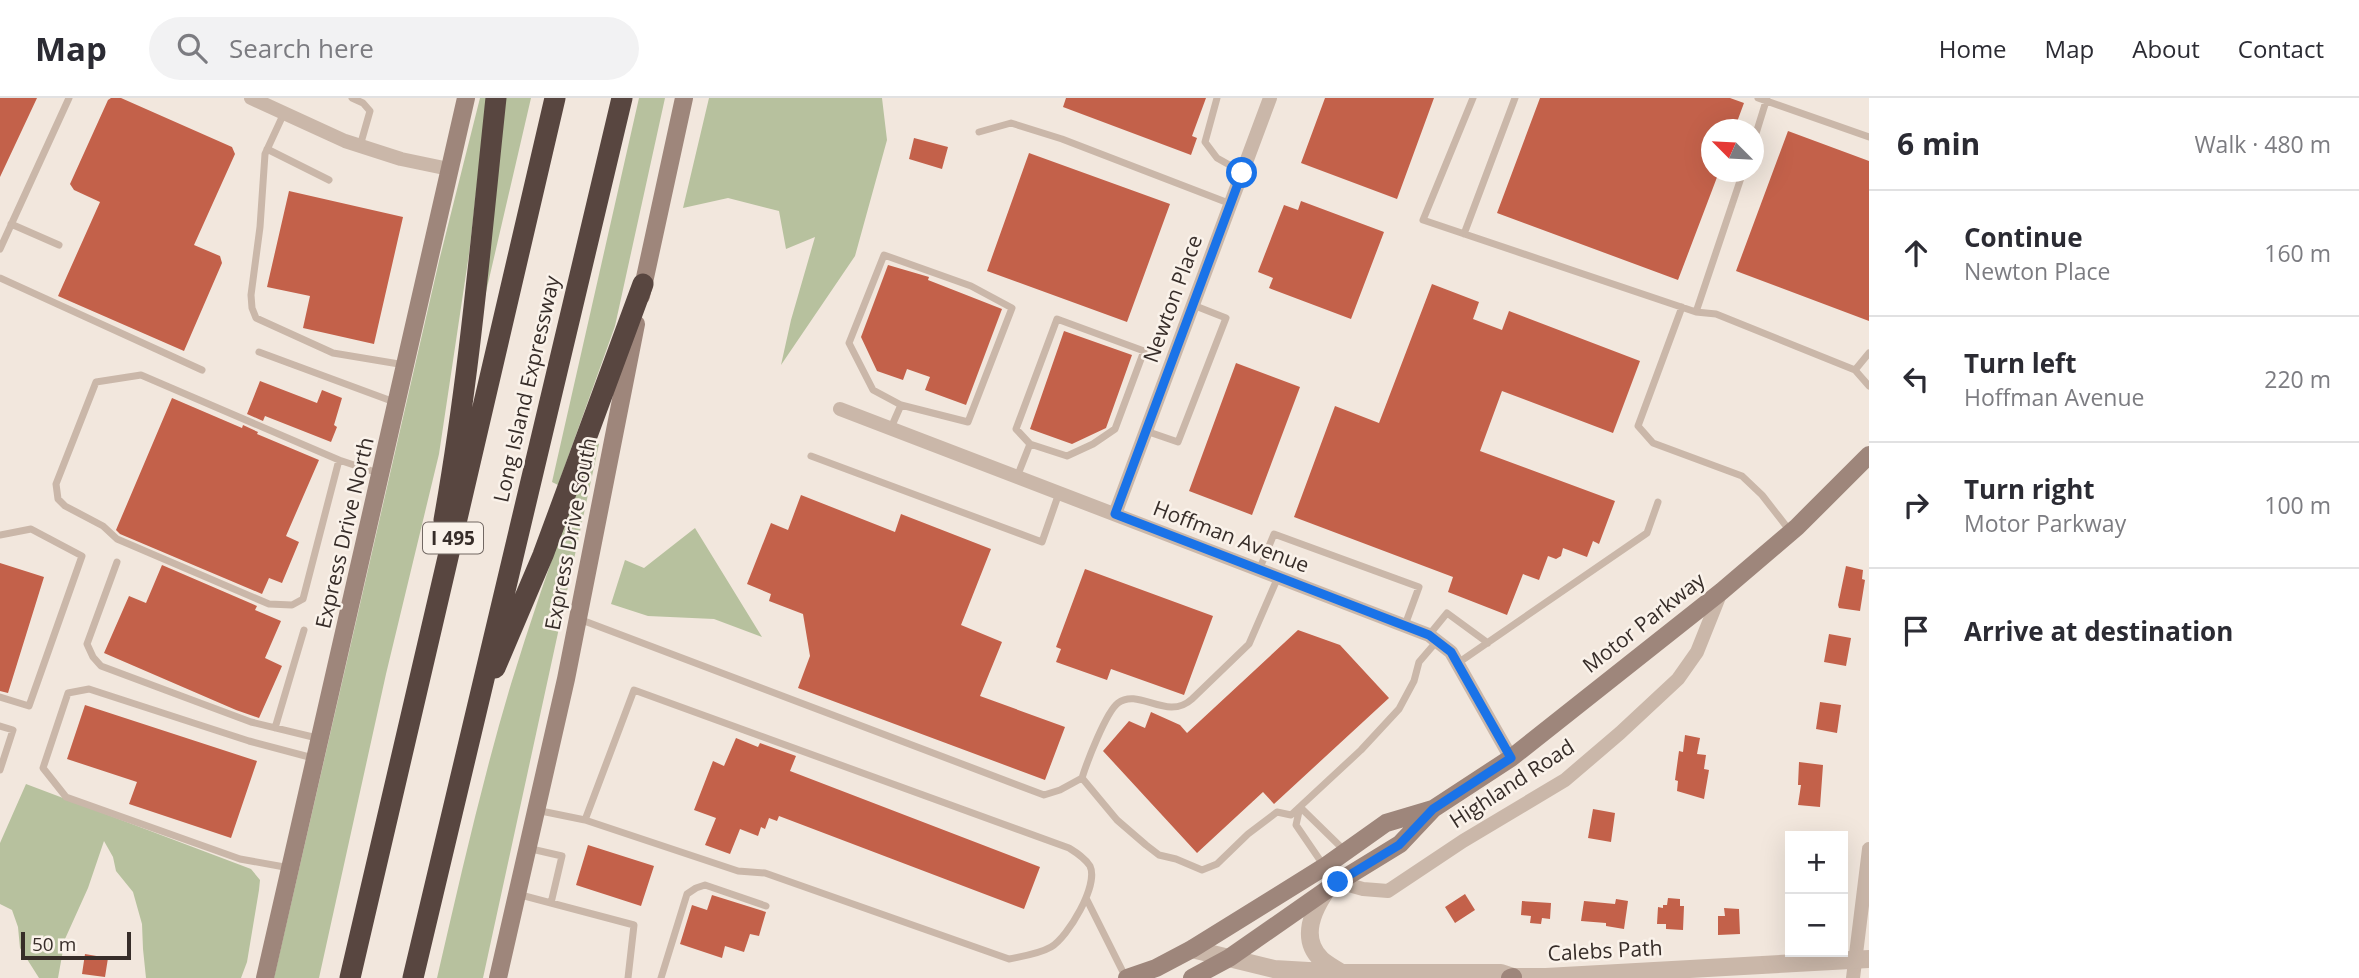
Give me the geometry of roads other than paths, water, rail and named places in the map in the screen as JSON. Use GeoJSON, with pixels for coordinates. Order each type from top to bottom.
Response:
{"type":"FeatureCollection","features":[{"type":"Feature","properties":{"kind":"highway"},"geometry":{"type":"LineString","coordinates":[[397,777],[456,453],[496,98]]}},
{"type":"Feature","properties":{"kind":"highway","name":"Long Island Expressway"},"geometry":{"type":"LineString","coordinates":[[350,978],[555,98]]}},
{"type":"Feature","properties":{"kind":"highway","name":"Long Island Expressway"},"geometry":{"type":"LineString","coordinates":[[413,978],[622,98]]}},
{"type":"Feature","properties":{"kind":"highway"},"geometry":{"type":"LineString","coordinates":[[477,704],[508,642],[543,555],[643,284]]}},
{"type":"Feature","properties":{"kind":"main road","name":"Express Drive North"},"geometry":{"type":"LineString","coordinates":[[265,978],[466,98]]}},
{"type":"Feature","properties":{"kind":"main road","name":"Express Drive South"},"geometry":{"type":"LineString","coordinates":[[498,978],[578,618],[643,284],[684,98]]}},
{"type":"Feature","properties":{"kind":"main road","name":"Motor Parkway"},"geometry":{"type":"LineString","coordinates":[[1192,978],[1229,958],[1333,885],[1399,845],[1433,809],[1511,758],[1721,591],[1791,532],[1869,455]]}},
{"type":"Feature","properties":{"kind":"main road","name":"Motor Parkway"},"geometry":{"type":"LineString","coordinates":[[1127,978],[1156,968],[1192,949],[1324,867],[1386,823],[1433,809]]}},
{"type":"Feature","properties":{"kind":"street"},"geometry":{"type":"LineString","coordinates":[[251,98],[359,146],[401,159],[449,169]]}},
{"type":"Feature","properties":{"kind":"street","name":"Newton Place"},"geometry":{"type":"LineString","coordinates":[[1115,514],[1270,98]]}},
{"type":"Feature","properties":{"kind":"street","name":"Hoffman Avenue"},"geometry":{"type":"LineString","coordinates":[[839,409],[1433,638],[1451,652],[1511,758]]}},
{"type":"Feature","properties":{"kind":"street","name":"Highland Road"},"geometry":{"type":"LineString","coordinates":[[1333,885],[1388,891],[1463,841],[1565,780],[1678,679],[1697,652],[1721,591]]}},
{"type":"Feature","properties":{"kind":"street"},"geometry":{"type":"LineString","coordinates":[[1853,978],[1862,959],[1869,849]]}},
{"type":"Feature","properties":{"kind":"street"},"geometry":{"type":"LineString","coordinates":[[1333,885],[1316,906],[1310,934],[1317,954],[1343,974]]}},
{"type":"Feature","properties":{"kind":"street","name":"Calebs Path"},"geometry":{"type":"LineString","coordinates":[[1192,949],[1274,969],[1343,974],[1501,973],[1511,977],[1546,978],[1862,959]]}},
{"type":"Feature","properties":{"kind":"lane"},"geometry":{"type":"LineString","coordinates":[[0,249],[69,98]]}},
{"type":"Feature","properties":{"kind":"lane"},"geometry":{"type":"LineString","coordinates":[[352,98],[370,111],[359,146]]}},
{"type":"Feature","properties":{"kind":"lane"},"geometry":{"type":"LineString","coordinates":[[1217,98],[1205,142],[1217,158],[1242,173]]}},
{"type":"Feature","properties":{"kind":"lane"},"geometry":{"type":"LineString","coordinates":[[1472,98],[1423,220],[1696,312],[1716,314],[1856,370],[1869,386]]}},
{"type":"Feature","properties":{"kind":"lane"},"geometry":{"type":"LineString","coordinates":[[1464,234],[1515,98]]}},
{"type":"Feature","properties":{"kind":"lane"},"geometry":{"type":"LineString","coordinates":[[1758,98],[1869,138]]}},
{"type":"Feature","properties":{"kind":"lane"},"geometry":{"type":"LineString","coordinates":[[1761,119],[1767,100]]}},
{"type":"Feature","properties":{"kind":"lane"},"geometry":{"type":"LineString","coordinates":[[284,113],[267,149],[251,295],[256,318],[333,353],[406,365]]}},
{"type":"Feature","properties":{"kind":"lane"},"geometry":{"type":"LineString","coordinates":[[979,132],[1011,123],[1062,139],[1231,204]]}},
{"type":"Feature","properties":{"kind":"lane"},"geometry":{"type":"LineString","coordinates":[[267,149],[329,180]]}},
{"type":"Feature","properties":{"kind":"lane"},"geometry":{"type":"LineString","coordinates":[[1696,312],[1740,182]]}},
{"type":"Feature","properties":{"kind":"lane"},"geometry":{"type":"LineString","coordinates":[[11,224],[59,245]]}},
{"type":"Feature","properties":{"kind":"lane"},"geometry":{"type":"LineString","coordinates":[[884,255],[971,286],[1012,308],[968,422],[901,405],[873,390],[849,343],[884,255]]}},
{"type":"Feature","properties":{"kind":"lane"},"geometry":{"type":"LineString","coordinates":[[0,278],[202,370]]}},
{"type":"Feature","properties":{"kind":"lane"},"geometry":{"type":"LineString","coordinates":[[1146,431],[1178,442],[1226,318],[1193,305]]}},
{"type":"Feature","properties":{"kind":"lane"},"geometry":{"type":"LineString","coordinates":[[1682,307],[1639,426],[1653,443],[1742,477],[1762,495],[1791,532]]}},
{"type":"Feature","properties":{"kind":"lane"},"geometry":{"type":"LineString","coordinates":[[1057,319],[1144,351],[1115,429],[1068,456],[1030,444],[1016,429],[1057,319]]}},
{"type":"Feature","properties":{"kind":"lane"},"geometry":{"type":"LineString","coordinates":[[259,352],[398,403]]}},
{"type":"Feature","properties":{"kind":"lane"},"geometry":{"type":"LineString","coordinates":[[1856,370],[1869,353]]}},
{"type":"Feature","properties":{"kind":"lane"},"geometry":{"type":"LineString","coordinates":[[339,460],[303,599],[292,605],[269,604],[117,539],[103,526],[65,506],[58,499],[56,484],[96,382],[141,375],[339,460],[382,474]]}},
{"type":"Feature","properties":{"kind":"lane"},"geometry":{"type":"LineString","coordinates":[[890,430],[901,405]]}},
{"type":"Feature","properties":{"kind":"lane"},"geometry":{"type":"LineString","coordinates":[[1017,477],[1030,444]]}},
{"type":"Feature","properties":{"kind":"lane"},"geometry":{"type":"LineString","coordinates":[[811,456],[1042,541],[1059,494]]}},
{"type":"Feature","properties":{"kind":"lane"},"geometry":{"type":"LineString","coordinates":[[1457,664],[1647,533],[1658,502]]}},
{"type":"Feature","properties":{"kind":"lane"},"geometry":{"type":"LineString","coordinates":[[0,536],[31,529],[82,556],[29,706],[0,696]]}},
{"type":"Feature","properties":{"kind":"lane"},"geometry":{"type":"LineString","coordinates":[[1259,570],[1275,534],[1419,587],[1405,626]]}},
{"type":"Feature","properties":{"kind":"lane"},"geometry":{"type":"LineString","coordinates":[[117,562],[87,643],[93,657],[101,666],[247,721],[321,738]]}},
{"type":"Feature","properties":{"kind":"lane"},"geometry":{"type":"LineString","coordinates":[[578,618],[1044,795],[1082,778],[1117,703],[1129,698],[1172,708],[1184,706],[1249,644],[1278,577]]}},
{"type":"Feature","properties":{"kind":"lane"},"geometry":{"type":"LineString","coordinates":[[1082,778],[1117,820],[1159,855],[1202,870],[1217,864],[1276,812],[1291,815],[1361,750],[1399,709],[1414,681],[1419,662],[1447,613],[1488,643]]}},
{"type":"Feature","properties":{"kind":"lane"},"geometry":{"type":"LineString","coordinates":[[275,728],[304,630]]}},
{"type":"Feature","properties":{"kind":"lane"},"geometry":{"type":"LineString","coordinates":[[291,868],[240,859],[66,797],[43,768],[68,693],[89,689],[249,741],[316,758]]}},
{"type":"Feature","properties":{"kind":"lane"},"geometry":{"type":"LineString","coordinates":[[536,810],[585,820],[738,871],[765,873],[1009,959],[1051,947],[1057,942],[1086,898],[1092,880],[1091,868],[1069,848],[635,690],[585,820]]}},
{"type":"Feature","properties":{"kind":"lane"},"geometry":{"type":"LineString","coordinates":[[0,726],[13,730],[0,770]]}},
{"type":"Feature","properties":{"kind":"lane"},"geometry":{"type":"LineString","coordinates":[[1300,807],[1345,852]]}},
{"type":"Feature","properties":{"kind":"lane"},"geometry":{"type":"LineString","coordinates":[[1300,807],[1296,825],[1324,867]]}},
{"type":"Feature","properties":{"kind":"lane"},"geometry":{"type":"LineString","coordinates":[[527,848],[562,856],[551,903]]}},
{"type":"Feature","properties":{"kind":"lane"},"geometry":{"type":"LineString","coordinates":[[662,978],[687,894],[705,885],[766,906]]}},
{"type":"Feature","properties":{"kind":"lane"},"geometry":{"type":"LineString","coordinates":[[516,894],[634,925],[628,978]]}},
{"type":"Feature","properties":{"kind":"lane"},"geometry":{"type":"LineString","coordinates":[[1086,898],[1127,978]]}}]}
